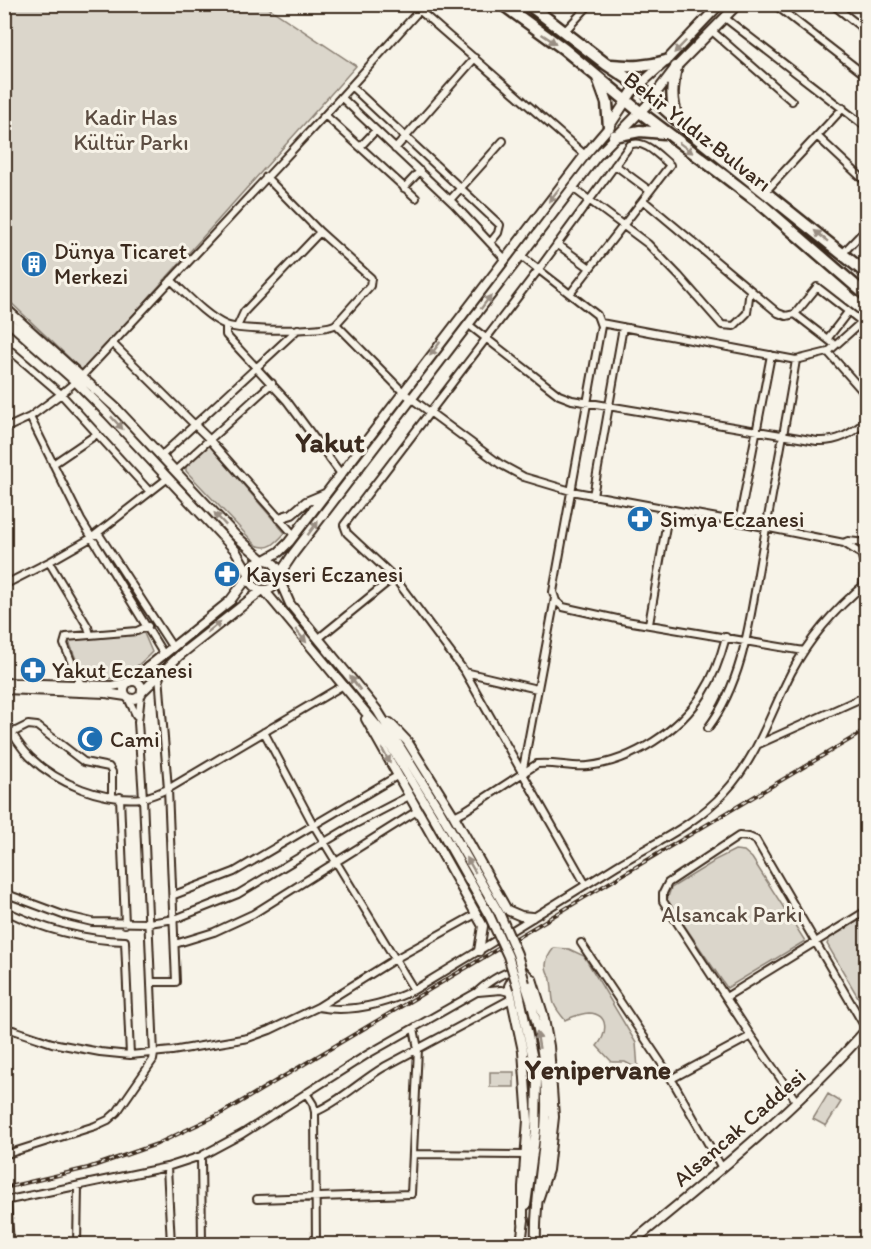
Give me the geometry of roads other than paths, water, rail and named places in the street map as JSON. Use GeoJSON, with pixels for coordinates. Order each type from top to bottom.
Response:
{"type":"FeatureCollection","features":[{"type":"Feature","properties":{"kind":"main road","name":"Bekir Yıldız Bulvarı"},"geometry":{"type":"LineString","coordinates":[[502,4],[564,50],[666,133],[761,204],[867,295]]}},
{"type":"Feature","properties":{"kind":"main road","name":"Bekir Yıldız Bulvarı"},"geometry":{"type":"LineString","coordinates":[[529,5],[606,64],[639,86],[696,137],[867,273]]}},
{"type":"Feature","properties":{"kind":"main road"},"geometry":{"type":"LineString","coordinates":[[606,64],[630,67],[666,61]]}},
{"type":"Feature","properties":{"kind":"main road"},"geometry":{"type":"LineString","coordinates":[[676,68],[671,92],[672,104],[679,121]]}},
{"type":"Feature","properties":{"kind":"main road"},"geometry":{"type":"LineString","coordinates":[[598,78],[607,103],[612,132],[666,133]]}},
{"type":"Feature","properties":{"kind":"street"},"geometry":{"type":"LineString","coordinates":[[4,429],[30,417],[78,379],[325,115],[424,4]]}},
{"type":"Feature","properties":{"kind":"street"},"geometry":{"type":"LineString","coordinates":[[564,32],[590,4]]}},
{"type":"Feature","properties":{"kind":"street"},"geometry":{"type":"LineString","coordinates":[[4,689],[106,693],[134,699],[180,655],[263,590],[272,588],[293,554],[573,188],[612,132],[626,101],[720,4]]}},
{"type":"Feature","properties":{"kind":"street"},"geometry":{"type":"LineString","coordinates":[[476,914],[395,959],[318,1007],[248,1038],[154,1054],[130,1055],[76,1048],[44,1041],[6,1028],[5,1155],[108,1120],[117,1112],[153,1060],[154,1054],[149,923],[138,722],[134,707],[124,689],[129,682],[230,601],[254,563],[279,552],[404,393],[585,155],[640,112],[676,68],[738,4]]}},
{"type":"Feature","properties":{"kind":"street"},"geometry":{"type":"LineString","coordinates":[[774,4],[864,74]]}},
{"type":"Feature","properties":{"kind":"street"},"geometry":{"type":"LineString","coordinates":[[832,4],[867,31]]}},
{"type":"Feature","properties":{"kind":"street"},"geometry":{"type":"LineString","coordinates":[[419,10],[585,155]]}},
{"type":"Feature","properties":{"kind":"street"},"geometry":{"type":"LineString","coordinates":[[725,18],[867,127]]}},
{"type":"Feature","properties":{"kind":"street"},"geometry":{"type":"LineString","coordinates":[[712,31],[792,100]]}},
{"type":"Feature","properties":{"kind":"street"},"geometry":{"type":"LineString","coordinates":[[395,149],[475,58]]}},
{"type":"Feature","properties":{"kind":"street"},"geometry":{"type":"LineString","coordinates":[[351,86],[500,225],[498,233],[490,243]]}},
{"type":"Feature","properties":{"kind":"street"},"geometry":{"type":"LineString","coordinates":[[341,97],[450,200],[505,259]]}},
{"type":"Feature","properties":{"kind":"street"},"geometry":{"type":"LineString","coordinates":[[766,191],[843,108]]}},
{"type":"Feature","properties":{"kind":"street"},"geometry":{"type":"LineString","coordinates":[[325,115],[416,198]]}},
{"type":"Feature","properties":{"kind":"street"},"geometry":{"type":"LineString","coordinates":[[360,147],[376,130]]}},
{"type":"Feature","properties":{"kind":"street"},"geometry":{"type":"LineString","coordinates":[[817,136],[867,182]]}},
{"type":"Feature","properties":{"kind":"street"},"geometry":{"type":"LineString","coordinates":[[450,200],[503,141]]}},
{"type":"Feature","properties":{"kind":"street"},"geometry":{"type":"LineString","coordinates":[[570,294],[670,165],[642,144],[637,142],[630,145],[539,269],[344,525],[346,531],[394,577],[465,672],[586,885]]}},
{"type":"Feature","properties":{"kind":"street"},"geometry":{"type":"LineString","coordinates":[[615,165],[650,191]]}},
{"type":"Feature","properties":{"kind":"street"},"geometry":{"type":"LineString","coordinates":[[404,188],[420,171]]}},
{"type":"Feature","properties":{"kind":"street"},"geometry":{"type":"LineString","coordinates":[[171,280],[226,325],[237,327],[332,328],[364,294],[370,286],[369,274],[320,232],[266,177]]}},
{"type":"Feature","properties":{"kind":"street"},"geometry":{"type":"LineString","coordinates":[[573,188],[648,244],[722,325],[735,326],[746,315],[752,291]]}},
{"type":"Feature","properties":{"kind":"street"},"geometry":{"type":"LineString","coordinates":[[601,323],[796,360],[828,352],[864,320],[848,312],[817,287],[795,314],[782,315],[643,200]]}},
{"type":"Feature","properties":{"kind":"street"},"geometry":{"type":"LineString","coordinates":[[843,254],[867,229]]}},
{"type":"Feature","properties":{"kind":"street"},"geometry":{"type":"LineString","coordinates":[[237,327],[244,312],[320,232]]}},
{"type":"Feature","properties":{"kind":"street"},"geometry":{"type":"LineString","coordinates":[[557,243],[590,268]]}},
{"type":"Feature","properties":{"kind":"street"},"geometry":{"type":"LineString","coordinates":[[521,256],[597,315],[601,323],[553,592],[555,598],[563,607],[804,651]]}},
{"type":"Feature","properties":{"kind":"street"},"geometry":{"type":"LineString","coordinates":[[4,307],[78,379],[235,550],[252,586],[263,590],[382,732],[490,917],[508,956],[525,983]]}},
{"type":"Feature","properties":{"kind":"street"},"geometry":{"type":"LineString","coordinates":[[828,338],[848,312]]}},
{"type":"Feature","properties":{"kind":"street"},"geometry":{"type":"LineString","coordinates":[[795,314],[836,345]]}},
{"type":"Feature","properties":{"kind":"street"},"geometry":{"type":"LineString","coordinates":[[4,318],[116,408],[236,536],[264,560],[276,566],[290,604],[377,710],[407,741],[454,816],[506,920],[500,926],[483,926]]}},
{"type":"Feature","properties":{"kind":"street"},"geometry":{"type":"LineString","coordinates":[[318,1007],[353,1009],[367,1007],[389,1002],[414,990],[532,917],[684,828],[703,814],[739,776],[759,744],[790,675],[804,651],[827,620],[864,588],[865,568],[864,556],[844,543],[593,496],[534,481],[508,469],[404,393],[336,324]]}},
{"type":"Feature","properties":{"kind":"street"},"geometry":{"type":"LineString","coordinates":[[226,325],[226,335],[272,383],[341,474]]}},
{"type":"Feature","properties":{"kind":"street"},"geometry":{"type":"LineString","coordinates":[[469,325],[559,395],[588,402],[817,441],[835,440],[852,433],[867,421]]}},
{"type":"Feature","properties":{"kind":"street"},"geometry":{"type":"LineString","coordinates":[[593,496],[623,327]]}},
{"type":"Feature","properties":{"kind":"street"},"geometry":{"type":"LineString","coordinates":[[161,456],[298,329]]}},
{"type":"Feature","properties":{"kind":"street"},"geometry":{"type":"LineString","coordinates":[[112,343],[209,439],[294,535]]}},
{"type":"Feature","properties":{"kind":"street"},"geometry":{"type":"LineString","coordinates":[[4,345],[61,394],[150,492]]}},
{"type":"Feature","properties":{"kind":"street"},"geometry":{"type":"LineString","coordinates":[[828,352],[867,395]]}},
{"type":"Feature","properties":{"kind":"street"},"geometry":{"type":"LineString","coordinates":[[740,522],[771,355]]}},
{"type":"Feature","properties":{"kind":"street"},"geometry":{"type":"LineString","coordinates":[[708,728],[720,712],[732,688],[745,640],[796,360]]}},
{"type":"Feature","properties":{"kind":"street"},"geometry":{"type":"LineString","coordinates":[[175,471],[272,383]]}},
{"type":"Feature","properties":{"kind":"street"},"geometry":{"type":"LineString","coordinates":[[30,417],[91,538],[164,655]]}},
{"type":"Feature","properties":{"kind":"street"},"geometry":{"type":"LineString","coordinates":[[53,464],[97,434]]}},
{"type":"Feature","properties":{"kind":"street"},"geometry":{"type":"LineString","coordinates":[[4,585],[91,538],[168,478]]}},
{"type":"Feature","properties":{"kind":"street"},"geometry":{"type":"LineString","coordinates":[[279,518],[292,514],[306,502],[326,493]]}},
{"type":"Feature","properties":{"kind":"street"},"geometry":{"type":"LineString","coordinates":[[649,624],[669,509]]}},
{"type":"Feature","properties":{"kind":"street"},"geometry":{"type":"LineString","coordinates":[[98,533],[173,648]]}},
{"type":"Feature","properties":{"kind":"street"},"geometry":{"type":"LineString","coordinates":[[844,543],[848,541],[866,544]]}},
{"type":"Feature","properties":{"kind":"street"},"geometry":{"type":"LineString","coordinates":[[49,562],[88,627],[90,635]]}},
{"type":"Feature","properties":{"kind":"street"},"geometry":{"type":"LineString","coordinates":[[319,638],[394,577]]}},
{"type":"Feature","properties":{"kind":"street"},"geometry":{"type":"LineString","coordinates":[[522,774],[555,598]]}},
{"type":"Feature","properties":{"kind":"street"},"geometry":{"type":"LineString","coordinates":[[81,685],[64,640],[68,636],[134,631],[148,626]]}},
{"type":"Feature","properties":{"kind":"street"},"geometry":{"type":"LineString","coordinates":[[454,816],[537,765],[598,764],[632,753],[660,736],[678,722],[702,694],[718,662],[726,637]]}},
{"type":"Feature","properties":{"kind":"street"},"geometry":{"type":"LineString","coordinates":[[465,672],[537,689]]}},
{"type":"Feature","properties":{"kind":"street"},"geometry":{"type":"LineString","coordinates":[[151,982],[176,982],[174,895],[159,675]]}},
{"type":"Feature","properties":{"kind":"street"},"geometry":{"type":"LineString","coordinates":[[4,683],[116,686],[129,682],[140,684],[142,693],[138,722]]}},
{"type":"Feature","properties":{"kind":"street"},"geometry":{"type":"LineString","coordinates":[[4,718],[30,757],[49,772],[78,787],[112,796],[143,798],[168,789],[342,686]]}},
{"type":"Feature","properties":{"kind":"street"},"geometry":{"type":"LineString","coordinates":[[759,744],[867,696]]}},
{"type":"Feature","properties":{"kind":"street"},"geometry":{"type":"LineString","coordinates":[[358,705],[483,926],[479,951]]}},
{"type":"Feature","properties":{"kind":"street"},"geometry":{"type":"LineString","coordinates":[[377,710],[503,913],[531,1000],[544,1070],[546,1111],[537,1203],[536,1243]]}},
{"type":"Feature","properties":{"kind":"street"},"geometry":{"type":"LineString","coordinates":[[12,733],[28,725],[37,726],[84,762],[109,767],[112,796]]}},
{"type":"Feature","properties":{"kind":"street"},"geometry":{"type":"LineString","coordinates":[[264,732],[313,824],[414,990]]}},
{"type":"Feature","properties":{"kind":"street"},"geometry":{"type":"LineString","coordinates":[[174,895],[234,872],[397,776]]}},
{"type":"Feature","properties":{"kind":"street"},"geometry":{"type":"LineString","coordinates":[[4,893],[63,915],[92,922],[125,924],[175,919],[238,894],[355,824],[409,796]]}},
{"type":"Feature","properties":{"kind":"street"},"geometry":{"type":"LineString","coordinates":[[120,797],[125,924]]}},
{"type":"Feature","properties":{"kind":"street"},"geometry":{"type":"LineString","coordinates":[[175,944],[214,932],[253,914],[417,811]]}},
{"type":"Feature","properties":{"kind":"street"},"geometry":{"type":"LineString","coordinates":[[797,1102],[663,901],[665,889],[671,881],[739,836],[749,837],[758,843],[861,1022],[867,1024]]}},
{"type":"Feature","properties":{"kind":"street"},"geometry":{"type":"LineString","coordinates":[[4,910],[71,935],[125,941],[130,1055]]}},
{"type":"Feature","properties":{"kind":"street"},"geometry":{"type":"LineString","coordinates":[[726,997],[867,911]]}},
{"type":"Feature","properties":{"kind":"street"},"geometry":{"type":"LineString","coordinates":[[503,913],[532,917]]}},
{"type":"Feature","properties":{"kind":"street"},"geometry":{"type":"LineString","coordinates":[[580,943],[671,1079],[722,1168]]}},
{"type":"Feature","properties":{"kind":"street"},"geometry":{"type":"LineString","coordinates":[[10,1245],[6,1201],[167,1167],[201,1156],[242,1134],[306,1093],[477,992],[486,983],[516,969],[523,969],[537,1078],[531,1182],[523,1223]]}},
{"type":"Feature","properties":{"kind":"street"},"geometry":{"type":"LineString","coordinates":[[521,1245],[528,1120],[523,1051],[509,986],[512,980],[520,976],[525,983]]}},
{"type":"Feature","properties":{"kind":"street"},"geometry":{"type":"LineString","coordinates":[[477,992],[501,990],[510,995]]}},
{"type":"Feature","properties":{"kind":"street"},"geometry":{"type":"LineString","coordinates":[[315,1112],[330,1106],[348,1094],[374,1072],[510,995]]}},
{"type":"Feature","properties":{"kind":"street"},"geometry":{"type":"LineString","coordinates":[[257,1199],[411,1194],[417,1049],[414,1028]]}},
{"type":"Feature","properties":{"kind":"street","name":"Alsancak Caddesi"},"geometry":{"type":"LineString","coordinates":[[630,1245],[797,1102],[832,1069],[867,1030]]}},
{"type":"Feature","properties":{"kind":"street"},"geometry":{"type":"LineString","coordinates":[[671,1079],[751,1036]]}},
{"type":"Feature","properties":{"kind":"street"},"geometry":{"type":"LineString","coordinates":[[306,1093],[314,1104],[315,1112],[316,1245]]}},
{"type":"Feature","properties":{"kind":"street"},"geometry":{"type":"LineString","coordinates":[[413,1154],[525,1155]]}},
{"type":"Feature","properties":{"kind":"street"},"geometry":{"type":"LineString","coordinates":[[201,1156],[202,1245]]}},
{"type":"Feature","properties":{"kind":"street"},"geometry":{"type":"LineString","coordinates":[[167,1167],[171,1245]]}},
{"type":"Feature","properties":{"kind":"street"},"geometry":{"type":"LineString","coordinates":[[77,1245],[78,1186]]}},
{"type":"Feature","properties":{"kind":"railway"},"geometry":{"type":"LineString","coordinates":[[4,1188],[88,1168],[157,1144],[222,1113],[866,730]]}},
{"type":"Feature","properties":{"kind":"place","name":"Dünya Ticaret Merkezi"},"geometry":{"type":"Point","coordinates":[34,264]}},
{"type":"Feature","properties":{"kind":"place","name":"Simya Eczanesi"},"geometry":{"type":"Point","coordinates":[640,519]}},
{"type":"Feature","properties":{"kind":"place","name":"Kayseri Eczanesi"},"geometry":{"type":"Point","coordinates":[227,574]}},
{"type":"Feature","properties":{"kind":"place","name":"Yakut Eczanesi"},"geometry":{"type":"Point","coordinates":[33,670]}},
{"type":"Feature","properties":{"kind":"place","name":"Cami"},"geometry":{"type":"Point","coordinates":[90,739]}},
{"type":"Feature","properties":{"kind":"district","name":"Yakut"},"geometry":{"type":"Point","coordinates":[330,442]}},
{"type":"Feature","properties":{"kind":"district","name":"Yenipervane"},"geometry":{"type":"Point","coordinates":[598,1069]}},
{"type":"Feature","properties":{"kind":"park label","name":"Kadir Has Kültür Parkı"},"geometry":{"type":"Point","coordinates":[131,130]}},
{"type":"Feature","properties":{"kind":"park label","name":"Alsancak Parkı"},"geometry":{"type":"Point","coordinates":[732,914]}}]}
